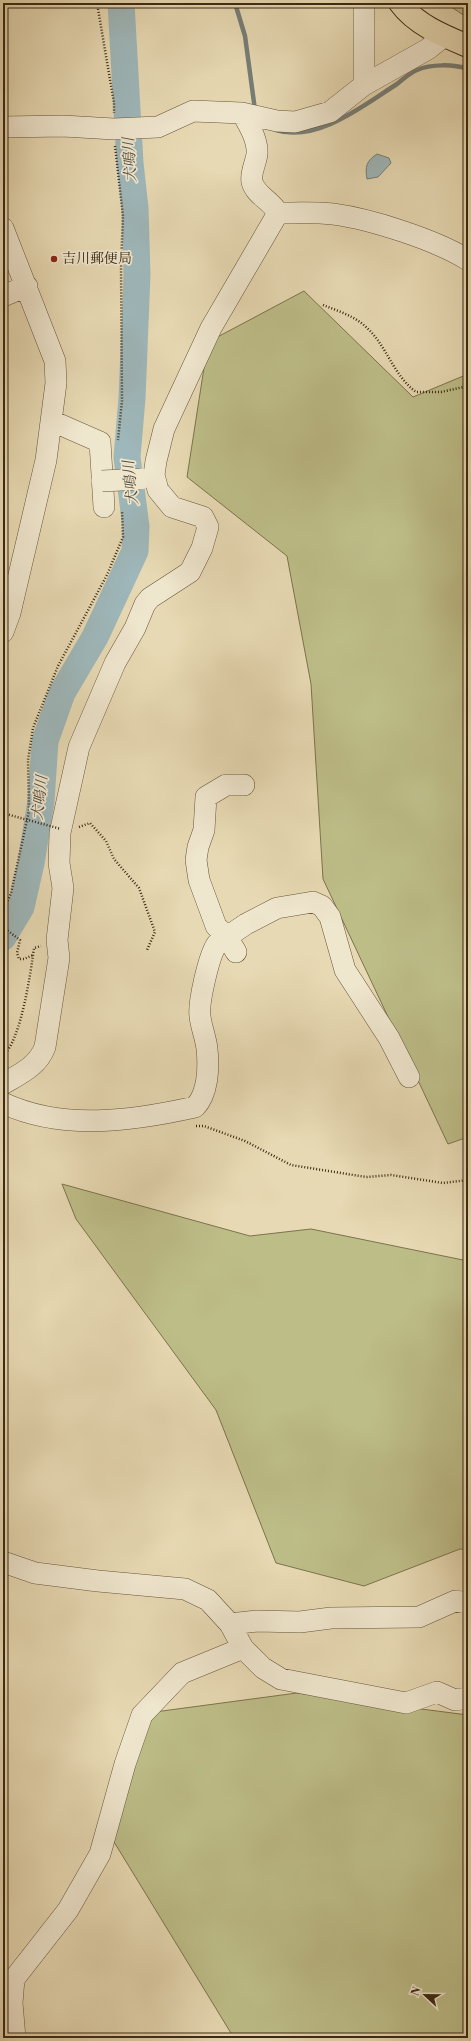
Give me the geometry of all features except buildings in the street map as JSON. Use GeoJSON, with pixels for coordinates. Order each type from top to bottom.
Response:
{"type":"FeatureCollection","features":[{"type":"Feature","properties":{"kind":"main road"},"geometry":{"type":"LineString","coordinates":[[400,3],[420,22],[444,36],[468,46]]}},
{"type":"Feature","properties":{"kind":"street"},"geometry":{"type":"LineString","coordinates":[[364,3],[364,85]]}},
{"type":"Feature","properties":{"kind":"street"},"geometry":{"type":"LineString","coordinates":[[3,127],[63,126],[114,129],[158,128],[193,111],[253,116],[295,122],[330,112],[364,85],[428,49],[444,36]]}},
{"type":"Feature","properties":{"kind":"street"},"geometry":{"type":"LineString","coordinates":[[253,116],[252,132],[257,154],[252,180],[256,191],[274,205],[278,213]]}},
{"type":"Feature","properties":{"kind":"street"},"geometry":{"type":"LineString","coordinates":[[278,213],[332,214],[373,223],[418,237],[468,260]]}},
{"type":"Feature","properties":{"kind":"street"},"geometry":{"type":"LineString","coordinates":[[3,1084],[30,1067],[41,1057],[45,1047],[59,958],[57,940],[63,888],[59,863],[67,829],[79,746],[115,663],[135,628],[145,604],[150,598],[190,572],[202,548],[208,527],[203,517],[172,507],[158,490],[154,475],[164,429],[211,328],[278,213]]}},
{"type":"Feature","properties":{"kind":"street"},"geometry":{"type":"LineString","coordinates":[[3,228],[7,248],[27,286],[55,361],[56,383],[46,460],[12,605],[3,632]]}},
{"type":"Feature","properties":{"kind":"street"},"geometry":{"type":"LineString","coordinates":[[3,296],[27,286]]}},
{"type":"Feature","properties":{"kind":"street"},"geometry":{"type":"LineString","coordinates":[[52,421],[100,442],[102,481],[113,508]]}},
{"type":"Feature","properties":{"kind":"street"},"geometry":{"type":"LineString","coordinates":[[162,494],[154,492],[142,478],[144,464],[156,433],[164,429]]}},
{"type":"Feature","properties":{"kind":"street"},"geometry":{"type":"LineString","coordinates":[[102,481],[142,478]]}},
{"type":"Feature","properties":{"kind":"street"},"geometry":{"type":"LineString","coordinates":[[232,945],[216,926],[199,880],[196,860],[198,847],[204,830],[206,797],[226,785],[244,785]]}},
{"type":"Feature","properties":{"kind":"street"},"geometry":{"type":"LineString","coordinates":[[232,945],[246,924],[277,908],[313,902],[322,906],[330,917],[345,970],[389,1038],[409,1077]]}},
{"type":"Feature","properties":{"kind":"street"},"geometry":{"type":"LineString","coordinates":[[3,1103],[66,1121],[112,1120],[195,1107],[202,1100],[206,1084],[207,1050],[200,1014],[204,984],[212,954],[217,944],[232,945]]}},
{"type":"Feature","properties":{"kind":"street"},"geometry":{"type":"LineString","coordinates":[[3,1562],[36,1573],[98,1581],[185,1589],[208,1600],[230,1624],[243,1648],[263,1668],[281,1679],[406,1703],[437,1692],[455,1700],[468,1698]]}},
{"type":"Feature","properties":{"kind":"street"},"geometry":{"type":"LineString","coordinates":[[230,1624],[257,1621],[300,1622],[331,1618],[419,1617],[455,1601],[468,1603]]}},
{"type":"Feature","properties":{"kind":"street"},"geometry":{"type":"LineString","coordinates":[[15,2038],[12,2003],[14,1979],[68,1910],[100,1854],[117,1801],[125,1764],[142,1716],[182,1673],[243,1648]]}},
{"type":"Feature","properties":{"kind":"path"},"geometry":{"type":"LineString","coordinates":[[97,3],[102,24],[114,103],[114,129],[123,216],[121,264],[122,401],[117,444]]}},
{"type":"Feature","properties":{"kind":"path"},"geometry":{"type":"LineString","coordinates":[[323,305],[346,314],[368,328],[386,352],[398,375],[416,392],[441,392],[468,386]]}},
{"type":"Feature","properties":{"kind":"path"},"geometry":{"type":"LineString","coordinates":[[3,912],[10,893],[29,811],[28,760],[33,728],[58,666],[107,575],[123,537],[113,508]]}},
{"type":"Feature","properties":{"kind":"path"},"geometry":{"type":"LineString","coordinates":[[6,814],[67,829],[90,823],[106,841],[114,859],[139,888],[156,932],[147,950]]}},
{"type":"Feature","properties":{"kind":"path"},"geometry":{"type":"LineString","coordinates":[[3,927],[20,940],[17,953],[19,959],[24,960],[33,955]]}},
{"type":"Feature","properties":{"kind":"path"},"geometry":{"type":"LineString","coordinates":[[3,1055],[11,1042],[23,1010],[31,977],[34,948],[57,940]]}},
{"type":"Feature","properties":{"kind":"path"},"geometry":{"type":"LineString","coordinates":[[189,1126],[204,1126],[239,1139],[291,1165],[366,1177],[391,1175],[443,1183],[468,1180]]}},
{"type":"Feature","properties":{"kind":"green space"},"geometry":{"type":"Polygon","coordinates":[[[445,3],[468,3],[468,18],[445,3]]]}},
{"type":"Feature","properties":{"kind":"green space"},"geometry":{"type":"Polygon","coordinates":[[[304,291],[413,397],[468,374],[468,1137],[448,1144],[323,879],[311,684],[287,556],[187,477],[208,342],[304,291]]]}},
{"type":"Feature","properties":{"kind":"green space"},"geometry":{"type":"Polygon","coordinates":[[[62,1184],[250,1236],[311,1229],[468,1261],[468,1550],[460,1549],[364,1586],[276,1563],[216,1410],[76,1219],[62,1184]]]}},
{"type":"Feature","properties":{"kind":"green space"},"geometry":{"type":"Polygon","coordinates":[[[297,1693],[468,1715],[468,2038],[234,2038],[111,1837],[147,1713],[297,1693]]]}},
{"type":"Feature","properties":{"kind":"water"},"geometry":{"type":"Polygon","coordinates":[[[377,154],[389,158],[391,163],[378,177],[367,179],[366,171],[368,162],[377,154]]]}},
{"type":"Feature","properties":{"kind":"waterway","name":"犬鳴川"},"geometry":{"type":"LineString","coordinates":[[3,937],[21,907],[31,863],[41,801],[45,741],[62,693],[95,637],[135,551],[136,527],[127,457],[132,398],[137,274],[135,208],[130,163],[121,3]]}},
{"type":"Feature","properties":{"kind":"waterway"},"geometry":{"type":"LineString","coordinates":[[235,3],[245,36],[255,110]]}},
{"type":"Feature","properties":{"kind":"waterway"},"geometry":{"type":"LineString","coordinates":[[276,130],[292,133],[324,127],[340,120],[407,76],[423,68],[442,65],[468,69]]}},
{"type":"Feature","properties":{"kind":"place","name":"吉川郵便局"},"geometry":{"type":"Point","coordinates":[54,259]}}]}
